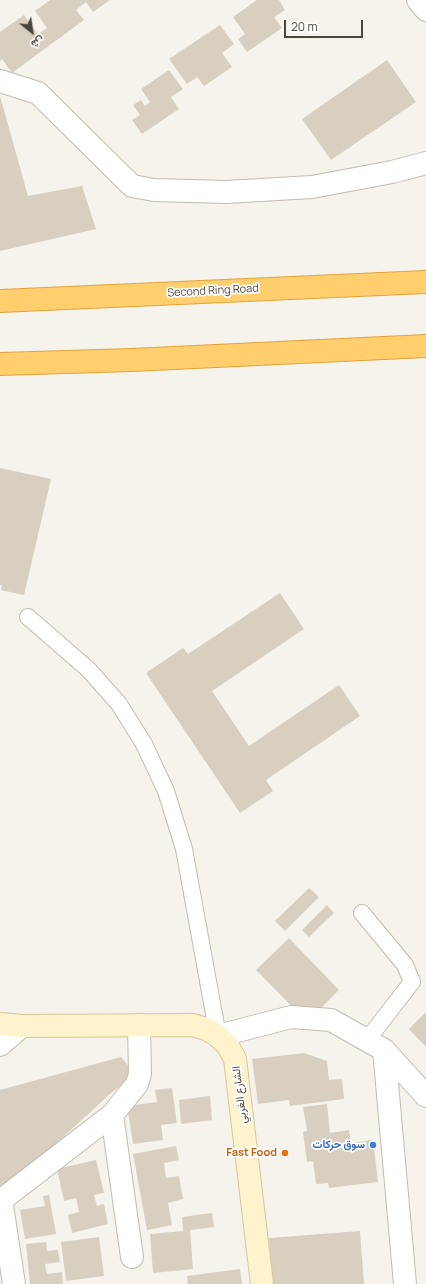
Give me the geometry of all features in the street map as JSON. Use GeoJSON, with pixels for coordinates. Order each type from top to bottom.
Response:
{"type":"FeatureCollection","features":[{"type":"Feature","properties":{"kind":"highway","name":"Second Ring Road"},"geometry":{"type":"LineString","coordinates":[[0,301],[426,282]]}},
{"type":"Feature","properties":{"kind":"highway"},"geometry":{"type":"LineString","coordinates":[[0,364],[132,360],[426,346]]}},
{"type":"Feature","properties":{"kind":"street"},"geometry":{"type":"LineString","coordinates":[[418,0],[426,10]]}},
{"type":"Feature","properties":{"kind":"street"},"geometry":{"type":"LineString","coordinates":[[0,80],[38,93],[132,186],[154,190],[226,192],[312,187],[392,172],[426,163]]}},
{"type":"Feature","properties":{"kind":"street"},"geometry":{"type":"LineString","coordinates":[[218,1036],[291,1017],[331,1020],[376,1045],[426,1096]]}},
{"type":"Feature","properties":{"kind":"street","name":"الشارع الغربي"},"geometry":{"type":"LineString","coordinates":[[0,1024],[22,1026],[193,1025],[206,1029],[218,1036],[228,1046],[235,1059],[262,1284]]}},
{"type":"Feature","properties":{"kind":"street"},"geometry":{"type":"LineString","coordinates":[[14,1284],[1,1200],[112,1115],[137,1084],[140,1074],[139,1025]]}},
{"type":"Feature","properties":{"kind":"street"},"geometry":{"type":"LineString","coordinates":[[0,1045],[22,1026]]}},
{"type":"Feature","properties":{"kind":"street"},"geometry":{"type":"LineString","coordinates":[[376,1045],[405,1284]]}},
{"type":"Feature","properties":{"kind":"street"},"geometry":{"type":"LineString","coordinates":[[112,1115],[132,1257]]}},
{"type":"Feature","properties":{"kind":"lane"},"geometry":{"type":"LineString","coordinates":[[28,617],[89,670],[119,704],[144,744],[166,791],[184,849],[218,1036]]}},
{"type":"Feature","properties":{"kind":"lane"},"geometry":{"type":"LineString","coordinates":[[362,913],[405,965],[412,982],[376,1045]]}},
{"type":"Feature","properties":{"kind":"building"},"geometry":{"type":"Polygon","coordinates":[[[50,0],[110,0],[93,12],[86,2],[76,10],[84,20],[12,73],[2,59],[0,61],[0,32],[24,15],[38,34],[47,28],[35,11],[50,0]]]}},
{"type":"Feature","properties":{"kind":"building"},"geometry":{"type":"Polygon","coordinates":[[[257,0],[279,0],[285,10],[274,17],[282,28],[247,52],[238,39],[245,34],[233,17],[257,0]]]}},
{"type":"Feature","properties":{"kind":"building"},"geometry":{"type":"Polygon","coordinates":[[[220,25],[234,44],[222,53],[232,67],[204,86],[197,77],[187,84],[169,59],[220,25]]]}},
{"type":"Feature","properties":{"kind":"building"},"geometry":{"type":"Polygon","coordinates":[[[387,60],[416,102],[331,160],[302,119],[387,60]]]}},
{"type":"Feature","properties":{"kind":"building"},"geometry":{"type":"Polygon","coordinates":[[[169,70],[183,89],[171,97],[179,109],[142,134],[132,120],[140,115],[133,105],[141,100],[145,106],[150,102],[141,89],[169,70]]]}},
{"type":"Feature","properties":{"kind":"building"},"geometry":{"type":"Polygon","coordinates":[[[0,96],[28,196],[82,186],[96,229],[0,251],[0,96]]]}},
{"type":"Feature","properties":{"kind":"building"},"geometry":{"type":"Polygon","coordinates":[[[0,468],[51,479],[24,595],[1,590],[2,585],[0,585],[0,468]]]}},
{"type":"Feature","properties":{"kind":"building"},"geometry":{"type":"Polygon","coordinates":[[[280,593],[304,629],[212,691],[249,746],[339,685],[360,716],[266,780],[273,791],[240,813],[146,673],[183,648],[188,654],[280,593]]]}},
{"type":"Feature","properties":{"kind":"building"},"geometry":{"type":"Polygon","coordinates":[[[309,888],[319,897],[285,931],[275,921],[309,888]]]}},
{"type":"Feature","properties":{"kind":"building"},"geometry":{"type":"Polygon","coordinates":[[[327,905],[334,913],[309,937],[302,930],[327,905]]]}},
{"type":"Feature","properties":{"kind":"building"},"geometry":{"type":"Polygon","coordinates":[[[289,938],[339,990],[307,1022],[256,970],[289,938]]]}},
{"type":"Feature","properties":{"kind":"building"},"geometry":{"type":"Polygon","coordinates":[[[426,1012],[426,1047],[409,1029],[426,1012]]]}},
{"type":"Feature","properties":{"kind":"building"},"geometry":{"type":"Polygon","coordinates":[[[304,1053],[327,1061],[329,1080],[342,1079],[344,1099],[290,1106],[289,1100],[258,1104],[252,1059],[304,1053]]]}},
{"type":"Feature","properties":{"kind":"building"},"geometry":{"type":"Polygon","coordinates":[[[121,1057],[135,1074],[110,1094],[0,1195],[0,1090],[121,1057]]]}},
{"type":"Feature","properties":{"kind":"building"},"geometry":{"type":"Polygon","coordinates":[[[172,1088],[177,1123],[161,1125],[163,1140],[133,1144],[127,1106],[157,1102],[155,1090],[172,1088]]]}},
{"type":"Feature","properties":{"kind":"building"},"geometry":{"type":"Polygon","coordinates":[[[210,1096],[212,1120],[181,1124],[179,1100],[210,1096]]]}},
{"type":"Feature","properties":{"kind":"building"},"geometry":{"type":"Polygon","coordinates":[[[327,1104],[330,1133],[349,1130],[351,1143],[373,1140],[378,1182],[329,1188],[328,1183],[316,1184],[313,1161],[307,1162],[303,1132],[307,1131],[303,1107],[327,1104]]]}},
{"type":"Feature","properties":{"kind":"building"},"geometry":{"type":"Polygon","coordinates":[[[176,1146],[179,1160],[164,1163],[166,1178],[179,1176],[183,1199],[168,1203],[172,1225],[147,1230],[133,1154],[176,1146]]]}},
{"type":"Feature","properties":{"kind":"building"},"geometry":{"type":"Polygon","coordinates":[[[96,1160],[104,1193],[94,1195],[97,1206],[104,1204],[108,1224],[72,1233],[68,1215],[79,1212],[76,1198],[64,1201],[57,1169],[96,1160]]]}},
{"type":"Feature","properties":{"kind":"building"},"geometry":{"type":"Polygon","coordinates":[[[49,1195],[56,1234],[25,1239],[20,1210],[45,1206],[43,1196],[49,1195]]]}},
{"type":"Feature","properties":{"kind":"building"},"geometry":{"type":"Polygon","coordinates":[[[212,1213],[214,1227],[190,1230],[193,1269],[153,1273],[150,1234],[183,1231],[182,1217],[212,1213]]]}},
{"type":"Feature","properties":{"kind":"building"},"geometry":{"type":"Polygon","coordinates":[[[360,1231],[364,1284],[272,1284],[269,1238],[360,1231]]]}},
{"type":"Feature","properties":{"kind":"building"},"geometry":{"type":"Polygon","coordinates":[[[99,1237],[104,1276],[66,1281],[61,1242],[99,1237]]]}},
{"type":"Feature","properties":{"kind":"building"},"geometry":{"type":"Polygon","coordinates":[[[46,1242],[47,1251],[58,1250],[60,1262],[45,1264],[47,1274],[62,1272],[63,1284],[30,1284],[26,1244],[46,1242]]]}},
{"type":"Feature","properties":{"kind":"building"},"geometry":{"type":"Polygon","coordinates":[[[240,1269],[242,1284],[188,1284],[187,1276],[240,1269]]]}},
{"type":"Feature","properties":{"kind":"place","name":"سوق حركات"},"geometry":{"type":"Point","coordinates":[373,1145]}},
{"type":"Feature","properties":{"kind":"place","name":"Fast Food"},"geometry":{"type":"Point","coordinates":[285,1153]}}]}
